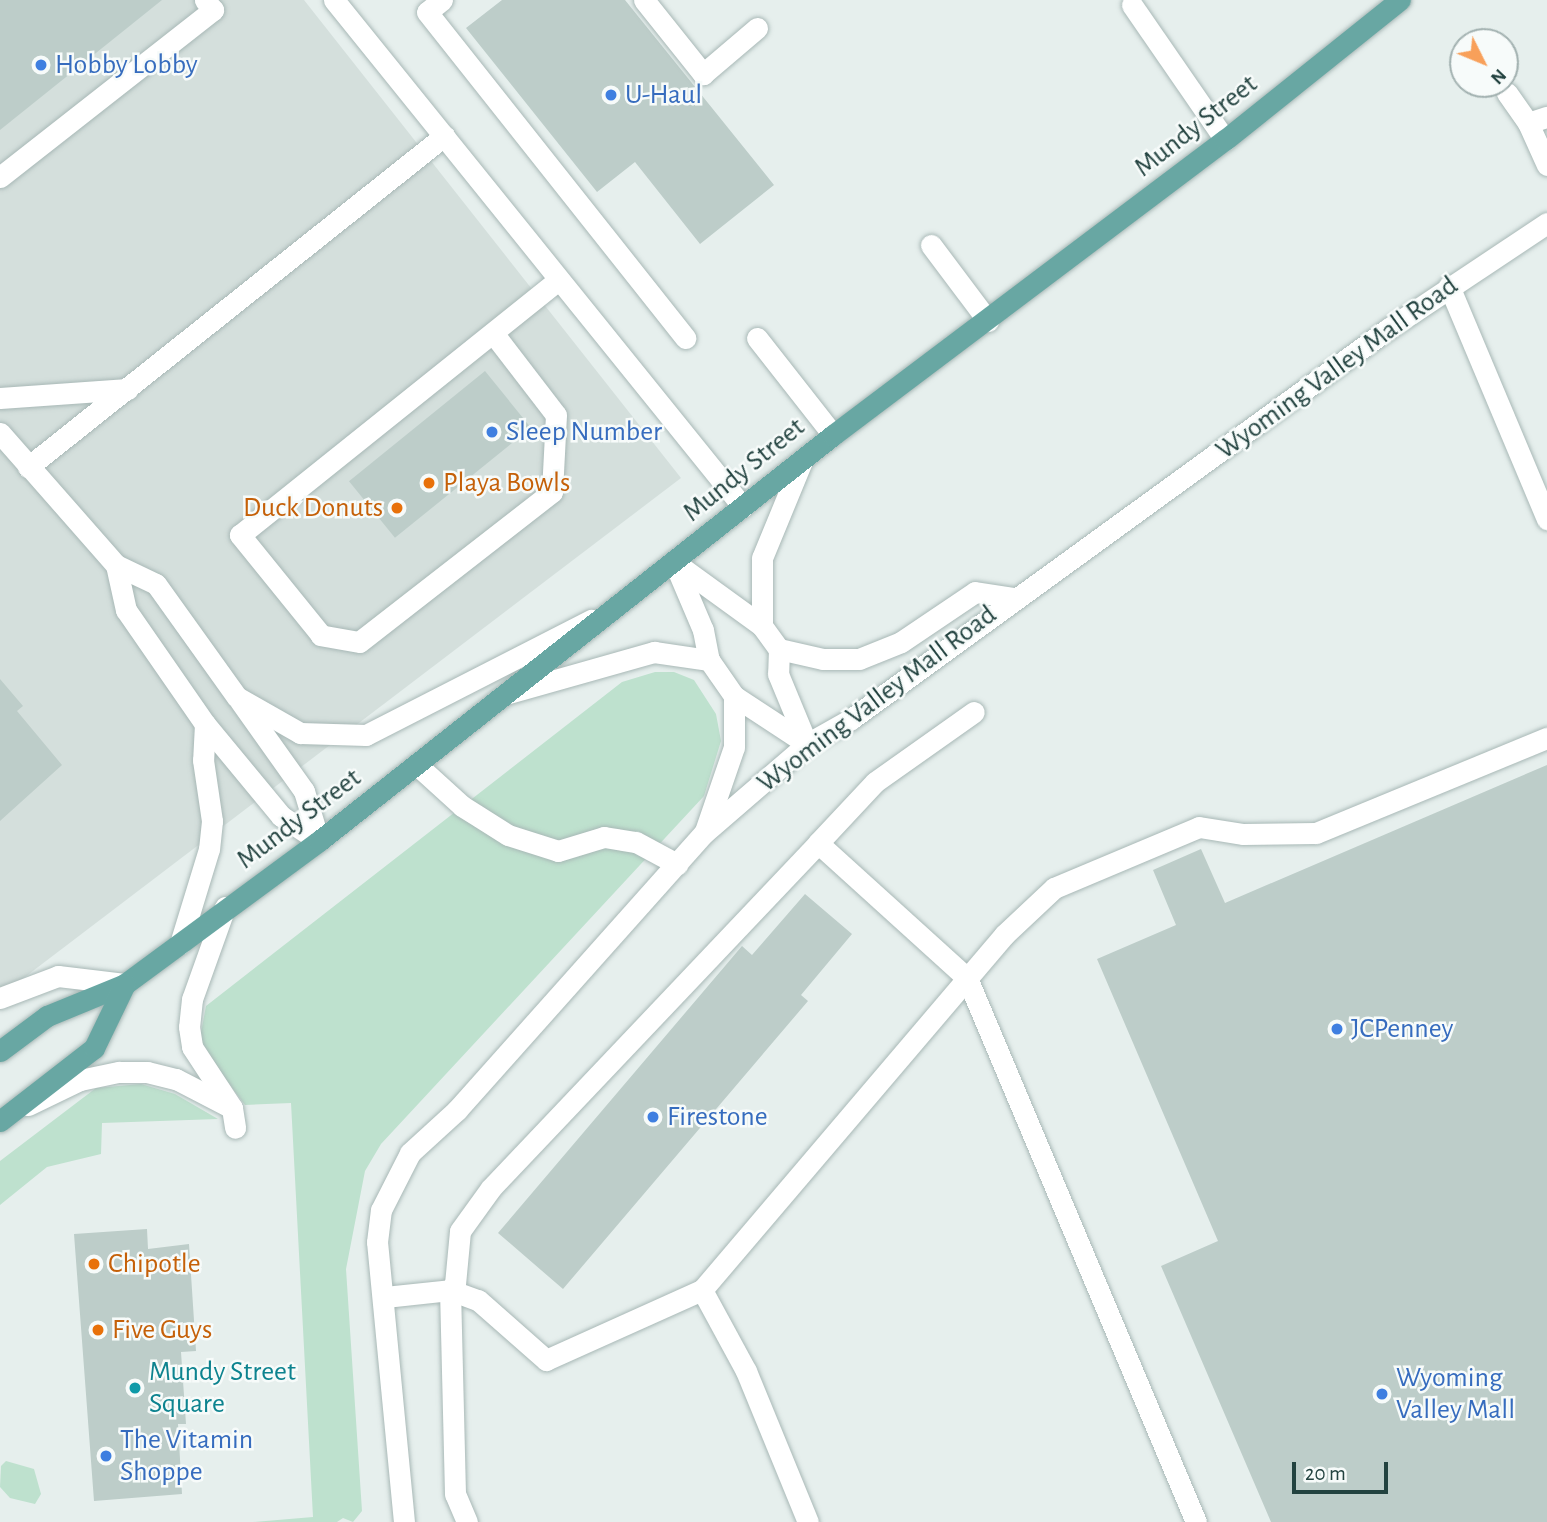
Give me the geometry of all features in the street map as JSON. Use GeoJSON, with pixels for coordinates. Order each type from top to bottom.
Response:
{"type":"FeatureCollection","features":[{"type":"Feature","properties":{"kind":"main road","name":"Mundy Street"},"geometry":{"type":"LineString","coordinates":[[0,1051],[47,1016],[125,984],[225,907],[319,841],[834,435],[1225,140],[1400,0]]}},
{"type":"Feature","properties":{"kind":"main road","name":"Mundy Street"},"geometry":{"type":"LineString","coordinates":[[4,1117],[94,1048],[125,984]]}},
{"type":"Feature","properties":{"kind":"lane"},"geometry":{"type":"LineString","coordinates":[[0,177],[213,10],[205,0]]}},
{"type":"Feature","properties":{"kind":"lane"},"geometry":{"type":"LineString","coordinates":[[334,0],[743,507]]}},
{"type":"Feature","properties":{"kind":"lane"},"geometry":{"type":"LineString","coordinates":[[442,0],[427,12],[685,338]]}},
{"type":"Feature","properties":{"kind":"lane"},"geometry":{"type":"LineString","coordinates":[[644,0],[703,74],[757,28]]}},
{"type":"Feature","properties":{"kind":"lane"},"geometry":{"type":"LineString","coordinates":[[1132,5],[1225,140]]}},
{"type":"Feature","properties":{"kind":"lane"},"geometry":{"type":"LineString","coordinates":[[1513,98],[1537,120],[1547,165]]}},
{"type":"Feature","properties":{"kind":"lane"},"geometry":{"type":"LineString","coordinates":[[28,467],[443,136]]}},
{"type":"Feature","properties":{"kind":"lane","name":"Wyoming Valley Mall Road"},"geometry":{"type":"LineString","coordinates":[[404,1522],[385,1297],[377,1242],[381,1210],[410,1153],[457,1110],[704,833],[807,744],[851,719],[1013,598],[1449,286],[1547,223]]}},
{"type":"Feature","properties":{"kind":"lane"},"geometry":{"type":"LineString","coordinates":[[931,245],[988,321]]}},
{"type":"Feature","properties":{"kind":"lane"},"geometry":{"type":"LineString","coordinates":[[493,333],[556,415],[552,492],[359,642],[321,635],[240,535],[558,280]]}},
{"type":"Feature","properties":{"kind":"lane"},"geometry":{"type":"LineString","coordinates":[[1449,286],[1547,520]]}},
{"type":"Feature","properties":{"kind":"lane"},"geometry":{"type":"LineString","coordinates":[[757,338],[834,435]]}},
{"type":"Feature","properties":{"kind":"lane"},"geometry":{"type":"LineString","coordinates":[[0,398],[128,389]]}},
{"type":"Feature","properties":{"kind":"lane"},"geometry":{"type":"LineString","coordinates":[[0,433],[116,565],[156,584],[304,791],[319,841]]}},
{"type":"Feature","properties":{"kind":"lane"},"geometry":{"type":"LineString","coordinates":[[762,626],[762,558],[802,461]]}},
{"type":"Feature","properties":{"kind":"lane"},"geometry":{"type":"LineString","coordinates":[[674,562],[762,626],[779,649],[778,674],[807,744]]}},
{"type":"Feature","properties":{"kind":"lane"},"geometry":{"type":"LineString","coordinates":[[674,562],[703,630],[709,660],[734,696],[807,744]]}},
{"type":"Feature","properties":{"kind":"lane"},"geometry":{"type":"LineString","coordinates":[[116,565],[126,610],[205,724],[281,816],[319,841]]}},
{"type":"Feature","properties":{"kind":"lane"},"geometry":{"type":"LineString","coordinates":[[779,649],[824,659],[859,659],[901,642],[975,592],[1013,598]]}},
{"type":"Feature","properties":{"kind":"lane"},"geometry":{"type":"LineString","coordinates":[[237,697],[300,733],[366,736],[622,603]]}},
{"type":"Feature","properties":{"kind":"lane"},"geometry":{"type":"LineString","coordinates":[[509,693],[654,652],[709,660]]}},
{"type":"Feature","properties":{"kind":"lane"},"geometry":{"type":"LineString","coordinates":[[704,833],[734,747],[734,696]]}},
{"type":"Feature","properties":{"kind":"lane"},"geometry":{"type":"LineString","coordinates":[[467,1522],[456,1494],[450,1290],[457,1271],[460,1231],[491,1188],[875,782],[974,712]]}},
{"type":"Feature","properties":{"kind":"lane"},"geometry":{"type":"LineString","coordinates":[[180,944],[209,849],[212,821],[203,760],[205,724]]}},
{"type":"Feature","properties":{"kind":"lane"},"geometry":{"type":"LineString","coordinates":[[385,1297],[450,1290],[478,1300],[546,1360],[702,1290],[967,978],[1035,902],[1055,888],[1199,827],[1243,834],[1316,833],[1547,738]]}},
{"type":"Feature","properties":{"kind":"lane"},"geometry":{"type":"LineString","coordinates":[[417,765],[462,806],[508,835],[558,851],[604,837],[636,842],[677,864]]}},
{"type":"Feature","properties":{"kind":"lane"},"geometry":{"type":"LineString","coordinates":[[818,843],[967,978],[1196,1522]]}},
{"type":"Feature","properties":{"kind":"lane"},"geometry":{"type":"LineString","coordinates":[[4,1117],[80,1080],[119,1072],[176,1079],[233,1118],[192,1047],[189,1027],[192,999],[225,907]]}},
{"type":"Feature","properties":{"kind":"lane"},"geometry":{"type":"LineString","coordinates":[[0,998],[58,976],[125,984]]}},
{"type":"Feature","properties":{"kind":"lane"},"geometry":{"type":"LineString","coordinates":[[702,1290],[746,1371],[808,1522]]}},
{"type":"Feature","properties":{"kind":"shaded area"},"geometry":{"type":"Polygon","coordinates":[[[0,0],[304,0],[681,478],[0,996],[0,0]]]}},
{"type":"Feature","properties":{"kind":"green space"},"geometry":{"type":"Polygon","coordinates":[[[655,672],[674,672],[694,680],[716,714],[721,741],[704,796],[381,1144],[365,1171],[346,1269],[362,1511],[353,1522],[343,1518],[337,1522],[253,1522],[313,1517],[291,1103],[245,1105],[205,1052],[200,1038],[206,1006],[622,682],[655,672]]]}},
{"type":"Feature","properties":{"kind":"green space"},"geometry":{"type":"Polygon","coordinates":[[[141,1084],[175,1094],[218,1119],[102,1123],[101,1154],[47,1167],[0,1205],[0,1161],[96,1088],[141,1084]]]}},
{"type":"Feature","properties":{"kind":"green space"},"geometry":{"type":"Polygon","coordinates":[[[6,1461],[34,1469],[41,1494],[35,1504],[10,1498],[0,1487],[1,1466],[6,1461]]]}},
{"type":"Feature","properties":{"kind":"building","name":"Hobby Lobby"},"geometry":{"type":"Polygon","coordinates":[[[0,0],[162,0],[0,130],[0,0]]]}},
{"type":"Feature","properties":{"kind":"building","name":"U-Haul"},"geometry":{"type":"Polygon","coordinates":[[[502,0],[625,0],[774,185],[700,244],[635,162],[597,192],[466,28],[502,0]]]}},
{"type":"Feature","properties":{"kind":"building"},"geometry":{"type":"Polygon","coordinates":[[[485,371],[531,428],[395,538],[349,481],[485,371]]]}},
{"type":"Feature","properties":{"kind":"building"},"geometry":{"type":"Polygon","coordinates":[[[0,679],[23,706],[17,711],[62,765],[0,821],[0,679]]]}},
{"type":"Feature","properties":{"kind":"building"},"geometry":{"type":"Polygon","coordinates":[[[1547,765],[1547,1522],[1271,1522],[1161,1266],[1218,1241],[1097,959],[1176,925],[1153,870],[1201,849],[1225,903],[1547,765]]]}},
{"type":"Feature","properties":{"kind":"building","name":"Firestone"},"geometry":{"type":"Polygon","coordinates":[[[805,894],[852,934],[801,995],[808,1001],[563,1289],[498,1233],[742,946],[752,955],[805,894]]]}},
{"type":"Feature","properties":{"kind":"building","name":"Mundy Street Square"},"geometry":{"type":"Polygon","coordinates":[[[147,1229],[148,1249],[189,1244],[196,1351],[181,1352],[186,1424],[178,1424],[182,1494],[94,1501],[74,1234],[147,1229]]]}},
{"type":"Feature","properties":{"kind":"place","name":"Hobby Lobby"},"geometry":{"type":"Point","coordinates":[41,65]}},
{"type":"Feature","properties":{"kind":"place","name":"U-Haul"},"geometry":{"type":"Point","coordinates":[611,95]}},
{"type":"Feature","properties":{"kind":"place","name":"Sleep Number"},"geometry":{"type":"Point","coordinates":[492,432]}},
{"type":"Feature","properties":{"kind":"place","name":"Playa Bowls"},"geometry":{"type":"Point","coordinates":[429,483]}},
{"type":"Feature","properties":{"kind":"place","name":"Duck Donuts"},"geometry":{"type":"Point","coordinates":[397,508]}},
{"type":"Feature","properties":{"kind":"place","name":"JCPenney"},"geometry":{"type":"Point","coordinates":[1337,1029]}},
{"type":"Feature","properties":{"kind":"place","name":"Firestone"},"geometry":{"type":"Point","coordinates":[653,1117]}},
{"type":"Feature","properties":{"kind":"place","name":"Chipotle"},"geometry":{"type":"Point","coordinates":[94,1264]}},
{"type":"Feature","properties":{"kind":"place","name":"Five Guys"},"geometry":{"type":"Point","coordinates":[98,1330]}},
{"type":"Feature","properties":{"kind":"place","name":"Mundy Street Square"},"geometry":{"type":"Point","coordinates":[135,1388]}},
{"type":"Feature","properties":{"kind":"place","name":"Wyoming Valley Mall"},"geometry":{"type":"Point","coordinates":[1382,1394]}},
{"type":"Feature","properties":{"kind":"place","name":"The Vitamin Shoppe"},"geometry":{"type":"Point","coordinates":[106,1456]}}]}
